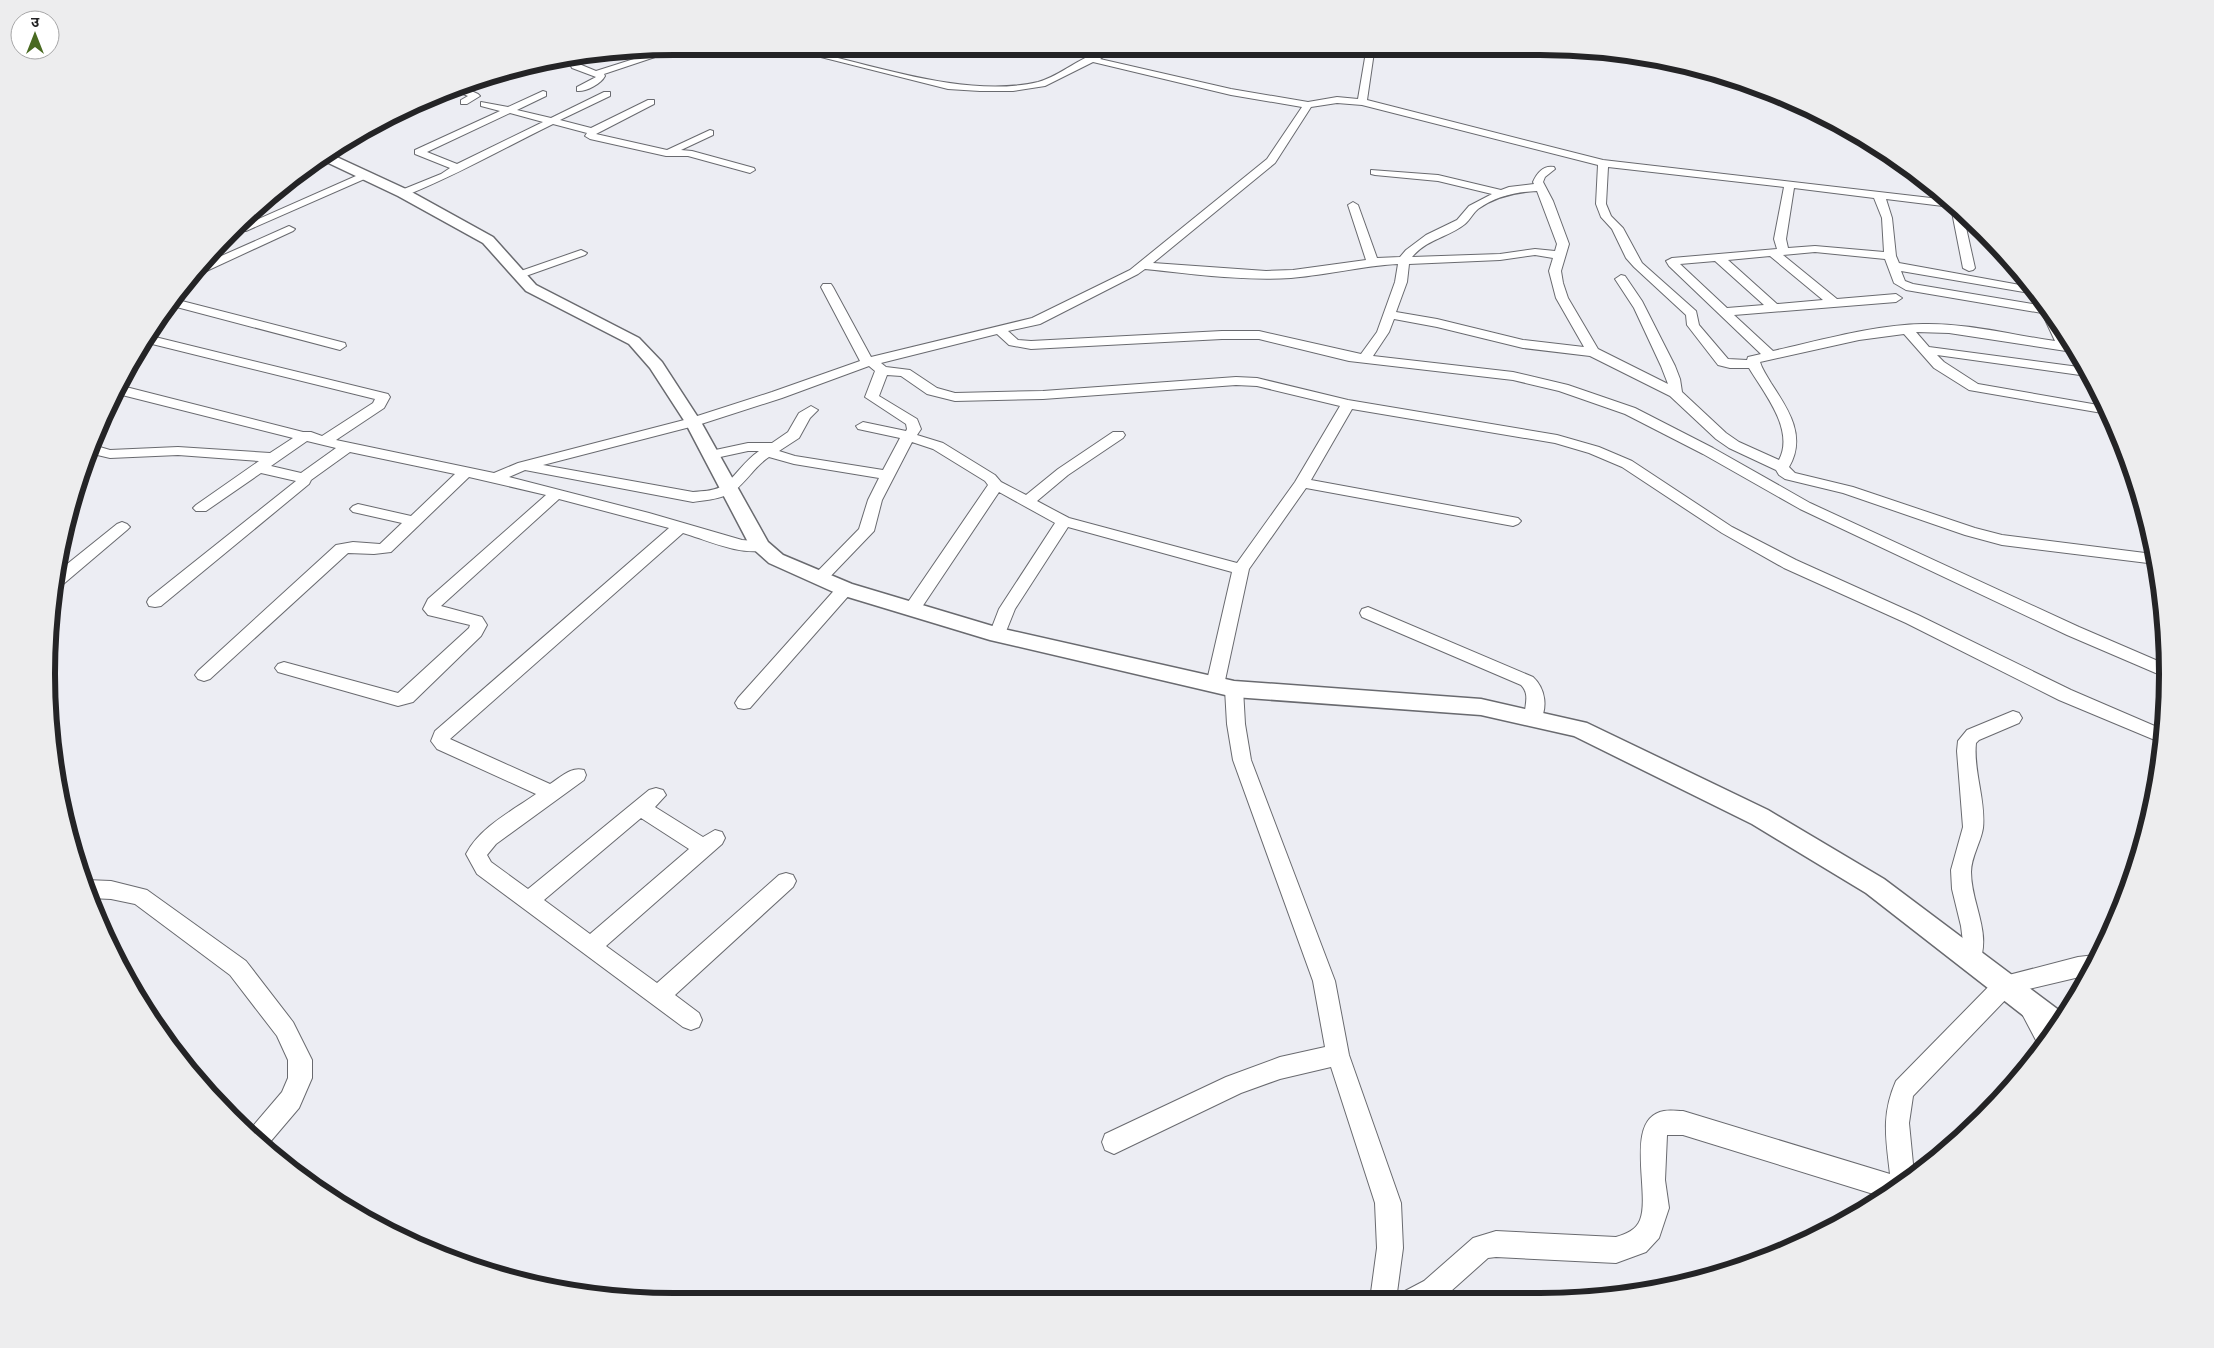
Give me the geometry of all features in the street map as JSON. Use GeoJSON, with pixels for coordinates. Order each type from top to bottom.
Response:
{"type":"FeatureCollection","features":[{"type":"Feature","properties":{"kind":"street"},"geometry":{"type":"LineString","coordinates":[[596,74],[655,55]]}},
{"type":"Feature","properties":{"kind":"street"},"geometry":{"type":"LineString","coordinates":[[818,55],[948,86],[980,88],[1013,88],[1042,84],[1102,55]]}},
{"type":"Feature","properties":{"kind":"street"},"geometry":{"type":"LineString","coordinates":[[1362,102],[1366,55]]}},
{"type":"Feature","properties":{"kind":"street"},"geometry":{"type":"LineString","coordinates":[[1093,60],[1231,92],[1308,105],[1337,100],[1362,102],[1603,163],[1940,203]]}},
{"type":"Feature","properties":{"kind":"street"},"geometry":{"type":"LineString","coordinates":[[575,63],[575,66],[596,74],[601,78],[580,89]]}},
{"type":"Feature","properties":{"kind":"street"},"geometry":{"type":"LineString","coordinates":[[464,102],[475,96],[465,92]]}},
{"type":"Feature","properties":{"kind":"street"},"geometry":{"type":"LineString","coordinates":[[458,168],[419,152],[543,94]]}},
{"type":"Feature","properties":{"kind":"street"},"geometry":{"type":"LineString","coordinates":[[403,193],[445,176],[607,94]]}},
{"type":"Feature","properties":{"kind":"street"},"geometry":{"type":"LineString","coordinates":[[484,104],[592,131],[651,102]]}},
{"type":"Feature","properties":{"kind":"street"},"geometry":{"type":"LineString","coordinates":[[495,478],[524,466],[693,422],[875,363],[1036,321],[1134,272],[1143,265],[1271,161],[1308,105]]}},
{"type":"Feature","properties":{"kind":"street"},"geometry":{"type":"LineString","coordinates":[[592,131],[590,136],[666,153],[688,153],[750,170]]}},
{"type":"Feature","properties":{"kind":"street"},"geometry":{"type":"LineString","coordinates":[[666,153],[710,133]]}},
{"type":"Feature","properties":{"kind":"street"},"geometry":{"type":"LineString","coordinates":[[330,159],[403,193],[488,240],[530,288],[634,341],[656,365],[693,422],[760,546],[776,559],[845,589],[997,635],[1225,687],[1480,707],[1579,730],[1614,744],[1760,817],[1875,886],[2052,1022]]}},
{"type":"Feature","properties":{"kind":"street"},"geometry":{"type":"LineString","coordinates":[[1603,163],[1601,197],[1603,211],[1617,228],[1632,258],[1692,314],[1693,325],[1719,359],[1730,364],[1753,364]]}},
{"type":"Feature","properties":{"kind":"street"},"geometry":{"type":"LineString","coordinates":[[1550,169],[1538,179],[1562,236],[1563,244],[1555,270],[1557,283],[1562,298],[1594,352]]}},
{"type":"Feature","properties":{"kind":"street"},"geometry":{"type":"LineString","coordinates":[[1375,172],[1442,178],[1470,183],[1500,193]]}},
{"type":"Feature","properties":{"kind":"street"},"geometry":{"type":"LineString","coordinates":[[251,223],[364,175]]}},
{"type":"Feature","properties":{"kind":"street"},"geometry":{"type":"LineString","coordinates":[[1778,252],[1789,186]]}},
{"type":"Feature","properties":{"kind":"street"},"geometry":{"type":"LineString","coordinates":[[1364,359],[1384,332],[1388,314],[1401,282],[1404,260],[1424,241],[1461,222],[1473,208],[1500,193],[1520,188],[1541,187]]}},
{"type":"Feature","properties":{"kind":"street"},"geometry":{"type":"LineString","coordinates":[[1879,196],[1887,218],[1892,261],[1898,281],[1904,285],[2038,307]]}},
{"type":"Feature","properties":{"kind":"street"},"geometry":{"type":"LineString","coordinates":[[1353,205],[1373,262]]}},
{"type":"Feature","properties":{"kind":"street"},"geometry":{"type":"LineString","coordinates":[[1958,218],[1969,268]]}},
{"type":"Feature","properties":{"kind":"street"},"geometry":{"type":"LineString","coordinates":[[214,261],[288,229]]}},
{"type":"Feature","properties":{"kind":"street"},"geometry":{"type":"LineString","coordinates":[[243,230],[268,238]]}},
{"type":"Feature","properties":{"kind":"street"},"geometry":{"type":"LineString","coordinates":[[1770,355],[1671,262],[1675,260],[1821,249],[2021,285]]}},
{"type":"Feature","properties":{"kind":"street"},"geometry":{"type":"LineString","coordinates":[[1143,265],[1209,272],[1266,275],[1293,274],[1373,262],[1500,257],[1535,252],[1560,255]]}},
{"type":"Feature","properties":{"kind":"street"},"geometry":{"type":"LineString","coordinates":[[1778,252],[1834,303]]}},
{"type":"Feature","properties":{"kind":"street"},"geometry":{"type":"LineString","coordinates":[[519,275],[582,253]]}},
{"type":"Feature","properties":{"kind":"street"},"geometry":{"type":"LineString","coordinates":[[1718,257],[1774,308]]}},
{"type":"Feature","properties":{"kind":"street"},"geometry":{"type":"LineString","coordinates":[[1621,279],[1644,313],[1654,340],[1675,382],[1675,393]]}},
{"type":"Feature","properties":{"kind":"street"},"geometry":{"type":"LineString","coordinates":[[819,578],[866,531],[875,500],[907,436],[914,429],[912,422],[872,397],[875,363],[827,287]]}},
{"type":"Feature","properties":{"kind":"street"},"geometry":{"type":"LineString","coordinates":[[1723,312],[1896,298]]}},
{"type":"Feature","properties":{"kind":"street"},"geometry":{"type":"LineString","coordinates":[[178,304],[340,346]]}},
{"type":"Feature","properties":{"kind":"street"},"geometry":{"type":"LineString","coordinates":[[1388,314],[1437,323],[1522,344],[1594,352],[1675,393],[1721,436],[1734,445],[1782,467],[1784,472],[1798,479],[1848,490],[1970,532],[2002,540],[2148,558]]}},
{"type":"Feature","properties":{"kind":"street"},"geometry":{"type":"LineString","coordinates":[[1753,364],[1753,360],[1770,355],[1859,336],[1907,330],[1949,329],[2065,347]]}},
{"type":"Feature","properties":{"kind":"street"},"geometry":{"type":"LineString","coordinates":[[1907,330],[1939,365],[1974,388],[2099,409]]}},
{"type":"Feature","properties":{"kind":"street"},"geometry":{"type":"LineString","coordinates":[[998,331],[1012,343],[1031,345],[1222,335],[1259,335],[1349,357],[1513,376],[1563,388],[1605,401],[1670,431],[1805,506],[2073,631],[2159,668]]}},
{"type":"Feature","properties":{"kind":"street"},"geometry":{"type":"LineString","coordinates":[[153,340],[382,397],[380,405],[326,440]]}},
{"type":"Feature","properties":{"kind":"street"},"geometry":{"type":"LineString","coordinates":[[1924,350],[2079,371]]}},
{"type":"Feature","properties":{"kind":"street"},"geometry":{"type":"LineString","coordinates":[[875,363],[905,373],[932,391],[954,397],[1044,395],[1236,381],[1257,382],[1348,404],[1557,439],[1594,450],[1627,464],[1727,530],[1790,564],[1912,619],[2065,695],[2156,734]]}},
{"type":"Feature","properties":{"kind":"street"},"geometry":{"type":"LineString","coordinates":[[1753,364],[1770,389],[1790,440],[1789,454],[1782,467]]}},
{"type":"Feature","properties":{"kind":"street"},"geometry":{"type":"LineString","coordinates":[[124,391],[192,410],[306,435],[347,447],[495,478],[680,526],[742,545],[760,546]]}},
{"type":"Feature","properties":{"kind":"street"},"geometry":{"type":"LineString","coordinates":[[1348,404],[1302,483],[1241,569],[1225,687],[1236,724],[1242,760],[1324,981],[1338,1055],[1388,1203],[1390,1248],[1384,1293]]}},
{"type":"Feature","properties":{"kind":"street"},"geometry":{"type":"LineString","coordinates":[[524,466],[693,497],[714,494],[729,488],[752,462],[794,435],[804,416],[811,410]]}},
{"type":"Feature","properties":{"kind":"street"},"geometry":{"type":"LineString","coordinates":[[863,426],[907,436],[938,446],[990,478],[996,484],[1064,520],[1241,569]]}},
{"type":"Feature","properties":{"kind":"street"},"geometry":{"type":"LineString","coordinates":[[201,508],[306,435]]}},
{"type":"Feature","properties":{"kind":"street"},"geometry":{"type":"LineString","coordinates":[[1027,502],[1063,472],[1118,436]]}},
{"type":"Feature","properties":{"kind":"street"},"geometry":{"type":"LineString","coordinates":[[155,602],[304,481],[304,478],[347,447]]}},
{"type":"Feature","properties":{"kind":"street"},"geometry":{"type":"LineString","coordinates":[[711,454],[748,448],[771,450],[794,460],[888,474]]}},
{"type":"Feature","properties":{"kind":"street"},"geometry":{"type":"LineString","coordinates":[[97,451],[110,454],[178,451],[274,458]]}},
{"type":"Feature","properties":{"kind":"street"},"geometry":{"type":"LineString","coordinates":[[259,468],[304,478]]}},
{"type":"Feature","properties":{"kind":"street"},"geometry":{"type":"LineString","coordinates":[[204,675],[342,549],[353,546],[382,549],[466,472]]}},
{"type":"Feature","properties":{"kind":"street"},"geometry":{"type":"LineString","coordinates":[[1302,483],[1388,498],[1436,504],[1513,520]]}},
{"type":"Feature","properties":{"kind":"street"},"geometry":{"type":"LineString","coordinates":[[912,609],[996,484]]}},
{"type":"Feature","properties":{"kind":"street"},"geometry":{"type":"LineString","coordinates":[[284,668],[398,700],[404,699],[479,625],[476,620],[434,611],[431,609],[434,603],[556,494]]}},
{"type":"Feature","properties":{"kind":"street"},"geometry":{"type":"LineString","coordinates":[[358,509],[414,521]]}},
{"type":"Feature","properties":{"kind":"street"},"geometry":{"type":"LineString","coordinates":[[997,635],[1008,609],[1064,520]]}},
{"type":"Feature","properties":{"kind":"street"},"geometry":{"type":"LineString","coordinates":[[63,576],[122,526]]}},
{"type":"Feature","properties":{"kind":"street"},"geometry":{"type":"LineString","coordinates":[[552,793],[444,744],[440,741],[442,736],[680,526]]}},
{"type":"Feature","properties":{"kind":"street"},"geometry":{"type":"LineString","coordinates":[[65,564],[76,566]]}},
{"type":"Feature","properties":{"kind":"street"},"geometry":{"type":"LineString","coordinates":[[744,703],[845,589]]}},
{"type":"Feature","properties":{"kind":"street"},"geometry":{"type":"LineString","coordinates":[[1368,613],[1527,681],[1534,686],[1536,692],[1533,719]]}},
{"type":"Feature","properties":{"kind":"street"},"geometry":{"type":"LineString","coordinates":[[1970,959],[1974,942],[1972,926],[1962,890],[1961,870],[1973,827],[1966,751],[1967,741],[1973,735],[2013,718]]}},
{"type":"Feature","properties":{"kind":"street"},"geometry":{"type":"LineString","coordinates":[[577,775],[489,838],[476,854],[484,868],[690,1020]]}},
{"type":"Feature","properties":{"kind":"street"},"geometry":{"type":"LineString","coordinates":[[528,900],[649,802],[710,843],[591,946]]}},
{"type":"Feature","properties":{"kind":"street"},"geometry":{"type":"LineString","coordinates":[[658,996],[786,881]]}},
{"type":"Feature","properties":{"kind":"street"},"geometry":{"type":"LineString","coordinates":[[94,889],[111,890],[140,896],[238,968],[285,1029],[300,1060],[300,1078],[291,1100],[261,1135]]}},
{"type":"Feature","properties":{"kind":"street"},"geometry":{"type":"LineString","coordinates":[[1902,1176],[1896,1118],[1898,1101],[1904,1089],[2005,986],[2085,966]]}},
{"type":"Feature","properties":{"kind":"street"},"geometry":{"type":"LineString","coordinates":[[2026,1002],[2044,1033]]}},
{"type":"Feature","properties":{"kind":"street"},"geometry":{"type":"LineString","coordinates":[[1114,1142],[1234,1085],[1280,1068],[1338,1055]]}},
{"type":"Feature","properties":{"kind":"street"},"geometry":{"type":"LineString","coordinates":[[1427,1293],[1482,1247],[1496,1244],[1616,1250],[1637,1243],[1650,1229],[1656,1208],[1653,1180],[1653,1144],[1656,1128],[1663,1122],[1683,1122],[1888,1186]]}}]}
